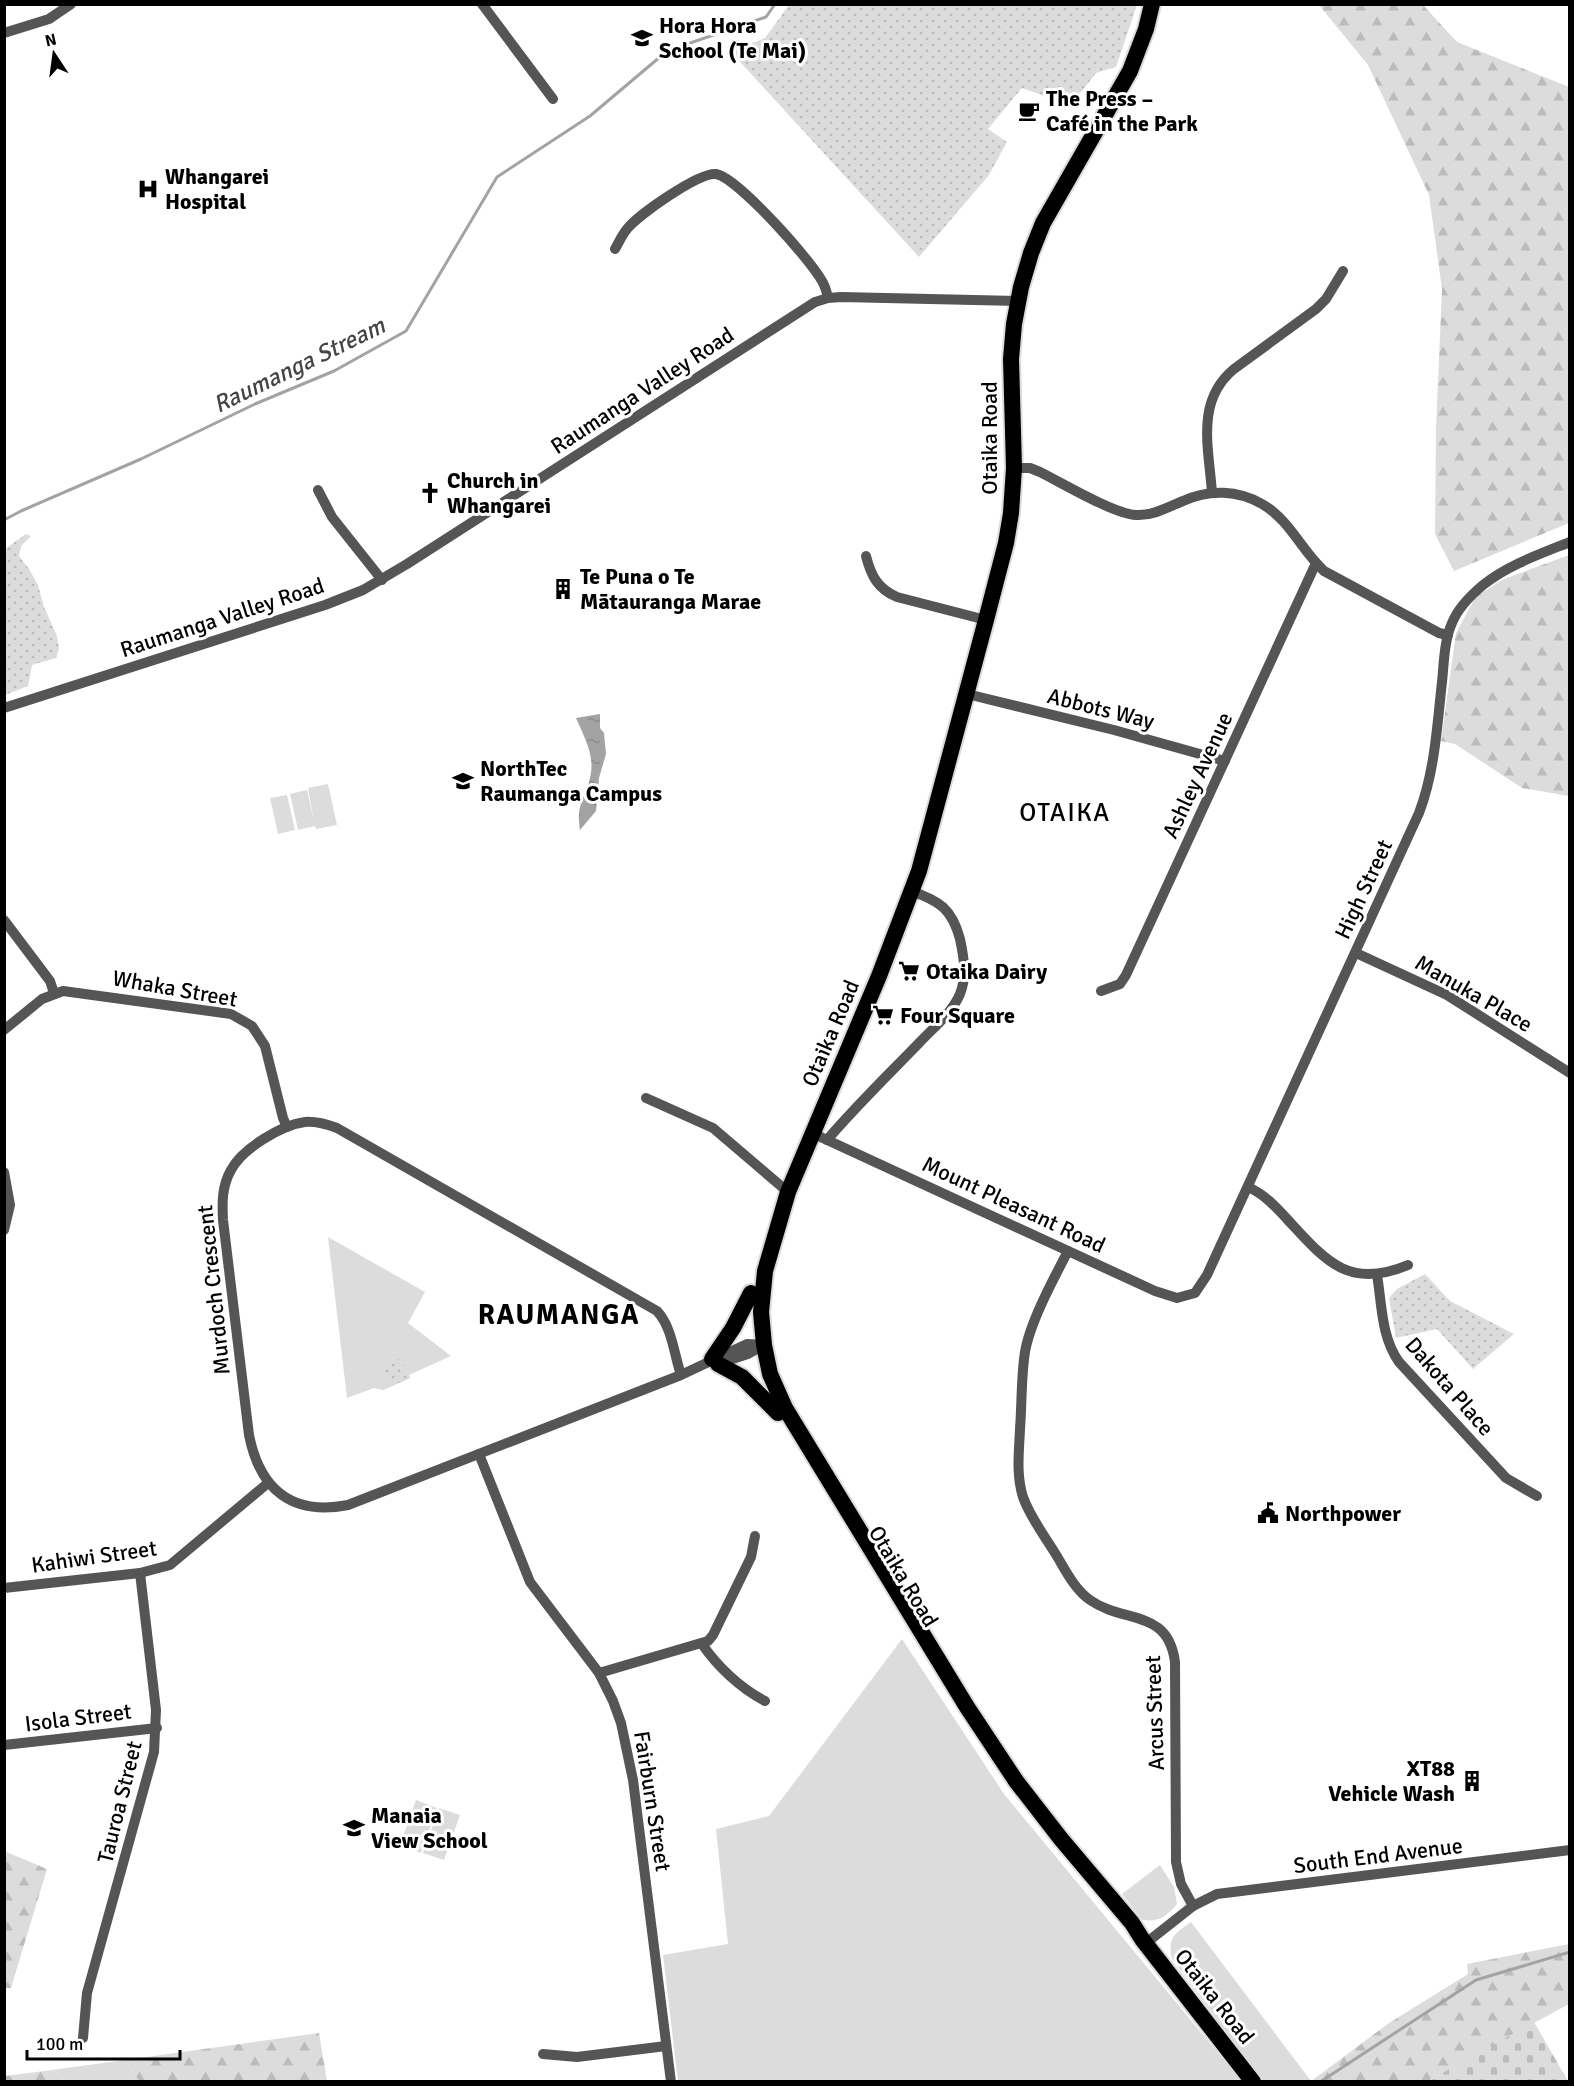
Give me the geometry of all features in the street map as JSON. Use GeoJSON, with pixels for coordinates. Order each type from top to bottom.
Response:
{"type":"FeatureCollection","features":[{"type":"Feature","properties":{"kind":"highway","name":"Otaika Road"},"geometry":{"type":"LineString","coordinates":[[1144,1941],[1126,1931],[1013,1790],[914,1637],[778,1413],[762,1379],[750,1320],[751,1293],[761,1245],[771,1219],[820,1136],[925,851],[967,694],[1006,543],[1011,513],[1014,468],[1011,359],[1018,301],[1031,253],[1043,223],[1121,89],[1138,52],[1152,4]]}},
{"type":"Feature","properties":{"kind":"highway","name":"Otaika Road"},"geometry":{"type":"LineString","coordinates":[[788,1192],[765,1270],[757,1346],[785,1408],[968,1707],[1023,1790],[1060,1839],[1132,1923],[1252,2082]]}},
{"type":"Feature","properties":{"kind":"highway"},"geometry":{"type":"LineString","coordinates":[[751,1293],[733,1328],[710,1363],[742,1377],[778,1413]]}},
{"type":"Feature","properties":{"kind":"street"},"geometry":{"type":"LineString","coordinates":[[4,33],[49,20],[71,4]]}},
{"type":"Feature","properties":{"kind":"street"},"geometry":{"type":"LineString","coordinates":[[482,4],[554,99]]}},
{"type":"Feature","properties":{"kind":"street"},"geometry":{"type":"LineString","coordinates":[[615,249],[628,229],[650,209],[702,176],[716,174],[732,182],[777,225],[824,283],[828,298]]}},
{"type":"Feature","properties":{"kind":"street"},"geometry":{"type":"LineString","coordinates":[[1212,493],[1208,419],[1213,393],[1229,373],[1321,304],[1334,288],[1343,271]]}},
{"type":"Feature","properties":{"kind":"street","name":"Raumanga Valley Road"},"geometry":{"type":"LineString","coordinates":[[4,708],[326,605],[382,580],[815,302],[828,298],[1018,301]]}},
{"type":"Feature","properties":{"kind":"street"},"geometry":{"type":"LineString","coordinates":[[1014,468],[1030,468],[1040,472],[1128,514],[1150,514],[1194,496],[1212,493],[1246,497],[1270,509],[1284,522],[1316,563],[1341,581],[1439,633],[1448,635]]}},
{"type":"Feature","properties":{"kind":"street"},"geometry":{"type":"LineString","coordinates":[[318,490],[332,517],[382,580]]}},
{"type":"Feature","properties":{"kind":"street","name":"High Street"},"geometry":{"type":"LineString","coordinates":[[1200,1289],[1419,813],[1427,790],[1434,753],[1448,635],[1457,614],[1484,584],[1516,565],[1569,542]]}},
{"type":"Feature","properties":{"kind":"street"},"geometry":{"type":"LineString","coordinates":[[866,556],[870,573],[886,593],[986,620]]}},
{"type":"Feature","properties":{"kind":"street","name":"Ashley Avenue"},"geometry":{"type":"LineString","coordinates":[[1101,991],[1120,984],[1126,975],[1316,563]]}},
{"type":"Feature","properties":{"kind":"street","name":"Abbots Way"},"geometry":{"type":"LineString","coordinates":[[967,694],[1114,730],[1226,761]]}},
{"type":"Feature","properties":{"kind":"street","name":"Otaika Road"},"geometry":{"type":"LineString","coordinates":[[820,1136],[943,1018],[959,995],[963,982],[964,958],[953,919],[948,910],[938,902],[911,891]]}},
{"type":"Feature","properties":{"kind":"street"},"geometry":{"type":"LineString","coordinates":[[4,920],[50,981],[54,993],[42,999],[4,1030]]}},
{"type":"Feature","properties":{"kind":"street","name":"Manuka Place"},"geometry":{"type":"LineString","coordinates":[[1356,952],[1447,995],[1569,1073]]}},
{"type":"Feature","properties":{"kind":"street","name":"Whaka Street"},"geometry":{"type":"LineString","coordinates":[[54,993],[70,990],[215,1011],[231,1014],[244,1020],[252,1026],[265,1046],[287,1127]]}},
{"type":"Feature","properties":{"kind":"street"},"geometry":{"type":"LineString","coordinates":[[646,1098],[713,1128],[788,1192]]}},
{"type":"Feature","properties":{"kind":"street","name":"Murdoch Crescent"},"geometry":{"type":"LineString","coordinates":[[681,1375],[667,1327],[663,1317],[657,1311],[337,1128],[326,1124],[306,1122],[287,1127],[257,1144],[237,1161],[226,1180],[222,1202],[249,1435],[257,1465],[268,1483],[293,1502],[321,1508],[340,1507],[356,1502],[757,1346]]}},
{"type":"Feature","properties":{"kind":"street","name":"Mount Pleasant Road"},"geometry":{"type":"LineString","coordinates":[[820,1136],[1169,1296],[1183,1298],[1200,1289]]}},
{"type":"Feature","properties":{"kind":"street"},"geometry":{"type":"LineString","coordinates":[[4,1172],[10,1205],[4,1230]]}},
{"type":"Feature","properties":{"kind":"street"},"geometry":{"type":"LineString","coordinates":[[1248,1187],[1269,1200],[1331,1263],[1356,1273],[1377,1275],[1408,1265]]}},
{"type":"Feature","properties":{"kind":"street","name":"Arcus Street"},"geometry":{"type":"LineString","coordinates":[[1068,1251],[1035,1321],[1025,1350],[1018,1459],[1020,1488],[1040,1529],[1084,1596],[1104,1609],[1149,1622],[1161,1629],[1170,1641],[1175,1662],[1176,1862],[1180,1884],[1193,1906]]}},
{"type":"Feature","properties":{"kind":"street","name":"Dakota Place"},"geometry":{"type":"LineString","coordinates":[[1377,1275],[1388,1342],[1399,1362],[1506,1478],[1537,1496]]}},
{"type":"Feature","properties":{"kind":"street","name":"Fairburn Street"},"geometry":{"type":"LineString","coordinates":[[479,1454],[530,1582],[599,1673],[613,1701],[628,1750],[671,2082]]}},
{"type":"Feature","properties":{"kind":"street","name":"Kahiwi Street"},"geometry":{"type":"LineString","coordinates":[[4,1588],[140,1573],[170,1565],[268,1483]]}},
{"type":"Feature","properties":{"kind":"street"},"geometry":{"type":"LineString","coordinates":[[599,1673],[708,1641],[751,1557],[755,1536]]}},
{"type":"Feature","properties":{"kind":"street","name":"Tauroa Street"},"geometry":{"type":"LineString","coordinates":[[83,2038],[87,1993],[154,1752],[157,1728],[140,1573]]}},
{"type":"Feature","properties":{"kind":"street"},"geometry":{"type":"LineString","coordinates":[[702,1644],[711,1657],[750,1693],[765,1701]]}},
{"type":"Feature","properties":{"kind":"street","name":"Isola Street"},"geometry":{"type":"LineString","coordinates":[[4,1745],[157,1728]]}},
{"type":"Feature","properties":{"kind":"street","name":"South End Avenue"},"geometry":{"type":"LineString","coordinates":[[1193,1906],[1217,1894],[1569,1850]]}},
{"type":"Feature","properties":{"kind":"street"},"geometry":{"type":"LineString","coordinates":[[1144,1941],[1193,1906]]}},
{"type":"Feature","properties":{"kind":"street"},"geometry":{"type":"LineString","coordinates":[[543,2054],[577,2057],[666,2046]]}},
{"type":"Feature","properties":{"kind":"green space"},"geometry":{"type":"Polygon","coordinates":[[[789,5],[1137,5],[1116,67],[1096,73],[1082,91],[1067,104],[1022,88],[988,129],[1007,142],[989,175],[919,257],[731,52],[765,38],[789,5]]]}},
{"type":"Feature","properties":{"kind":"green space"},"geometry":{"type":"Polygon","coordinates":[[[1319,5],[1423,5],[1457,42],[1569,87],[1569,523],[1454,571],[1435,534],[1436,429],[1442,289],[1429,195],[1368,65],[1319,5]]]}},
{"type":"Feature","properties":{"kind":"green space"},"geometry":{"type":"Polygon","coordinates":[[[26,534],[31,536],[21,546],[19,556],[38,585],[44,607],[57,636],[59,649],[56,658],[32,665],[28,686],[5,695],[5,549],[26,534]]]}},
{"type":"Feature","properties":{"kind":"green space"},"geometry":{"type":"Polygon","coordinates":[[[1569,555],[1569,796],[1522,788],[1455,744],[1441,741],[1456,633],[1476,596],[1504,579],[1569,555]]]}},
{"type":"Feature","properties":{"kind":"green space"},"geometry":{"type":"Polygon","coordinates":[[[328,784],[337,825],[316,829],[315,826],[298,830],[290,794],[307,790],[314,821],[308,788],[328,784]]]}},
{"type":"Feature","properties":{"kind":"green space"},"geometry":{"type":"Polygon","coordinates":[[[287,795],[295,830],[278,834],[270,798],[287,795]]]}},
{"type":"Feature","properties":{"kind":"green space"},"geometry":{"type":"Polygon","coordinates":[[[328,1237],[425,1292],[408,1323],[451,1356],[383,1390],[374,1388],[347,1398],[328,1237]]]}},
{"type":"Feature","properties":{"kind":"green space"},"geometry":{"type":"Polygon","coordinates":[[[1425,1274],[1450,1301],[1514,1334],[1473,1369],[1437,1329],[1396,1338],[1389,1298],[1397,1289],[1425,1274]]]}},
{"type":"Feature","properties":{"kind":"green space"},"geometry":{"type":"Polygon","coordinates":[[[398,1359],[403,1362],[410,1378],[390,1387],[382,1366],[398,1359]]]}},
{"type":"Feature","properties":{"kind":"green space"},"geometry":{"type":"Polygon","coordinates":[[[902,1639],[1004,1794],[1241,2081],[678,2081],[663,1955],[728,1944],[716,1829],[769,1816],[902,1639]]]}},
{"type":"Feature","properties":{"kind":"green space"},"geometry":{"type":"Polygon","coordinates":[[[416,1800],[437,1808],[421,1853],[400,1845],[416,1800]]]}},
{"type":"Feature","properties":{"kind":"green space"},"geometry":{"type":"Polygon","coordinates":[[[439,1808],[460,1815],[444,1860],[423,1853],[439,1808]]]}},
{"type":"Feature","properties":{"kind":"green space"},"geometry":{"type":"Polygon","coordinates":[[[4,1851],[47,1869],[11,1988],[4,1988],[4,1851]]]}},
{"type":"Feature","properties":{"kind":"green space"},"geometry":{"type":"Polygon","coordinates":[[[1160,1865],[1174,1887],[1177,1904],[1162,1918],[1142,1920],[1122,1894],[1160,1865]]]}},
{"type":"Feature","properties":{"kind":"green space"},"geometry":{"type":"Polygon","coordinates":[[[1191,1922],[1311,2081],[1263,2081],[1172,1959],[1171,1946],[1174,1937],[1191,1922]]]}},
{"type":"Feature","properties":{"kind":"green space"},"geometry":{"type":"Polygon","coordinates":[[[1569,1944],[1569,2004],[1428,2081],[1310,2082],[1389,2023],[1468,1974],[1467,1964],[1569,1944]]]}},
{"type":"Feature","properties":{"kind":"green space"},"geometry":{"type":"Polygon","coordinates":[[[1534,2022],[1568,2081],[1428,2081],[1534,2022]]]}},
{"type":"Feature","properties":{"kind":"green space"},"geometry":{"type":"Polygon","coordinates":[[[319,2033],[327,2081],[139,2081],[125,2060],[319,2033]]]}},
{"type":"Feature","properties":{"kind":"green space"},"geometry":{"type":"Polygon","coordinates":[[[125,2060],[139,2081],[66,2081],[52,2070],[125,2060]]]}},
{"type":"Feature","properties":{"kind":"green space"},"geometry":{"type":"Polygon","coordinates":[[[52,2070],[66,2081],[5,2081],[5,2076],[52,2070]]]}},
{"type":"Feature","properties":{"kind":"water"},"geometry":{"type":"Polygon","coordinates":[[[600,714],[600,728],[604,733],[606,754],[599,778],[596,811],[580,830],[580,806],[592,765],[587,744],[576,718],[600,714]]]}},
{"type":"Feature","properties":{"kind":"waterway","name":"Raumanga Stream"},"geometry":{"type":"LineString","coordinates":[[4,520],[141,459],[255,404],[334,371],[406,331],[497,177],[590,116],[667,51],[766,17],[775,4]]}},
{"type":"Feature","properties":{"kind":"waterway"},"geometry":{"type":"LineString","coordinates":[[1320,2082],[1476,1980],[1570,1952]]}},
{"type":"Feature","properties":{"kind":"place","name":"Hora Hora School (Te Mai)"},"geometry":{"type":"Point","coordinates":[642,38]}},
{"type":"Feature","properties":{"kind":"place","name":"The Press – Café in the Park"},"geometry":{"type":"Point","coordinates":[1029,111]}},
{"type":"Feature","properties":{"kind":"place","name":"Whangarei Hospital"},"geometry":{"type":"Point","coordinates":[148,189]}},
{"type":"Feature","properties":{"kind":"place","name":"Church in Whangarei"},"geometry":{"type":"Point","coordinates":[430,493]}},
{"type":"Feature","properties":{"kind":"place","name":"Te Puna o Te Mātauranga Marae"},"geometry":{"type":"Point","coordinates":[563,589]}},
{"type":"Feature","properties":{"kind":"place","name":"NorthTec Raumanga Campus"},"geometry":{"type":"Point","coordinates":[463,781]}},
{"type":"Feature","properties":{"kind":"place","name":"Otaika Dairy"},"geometry":{"type":"Point","coordinates":[909,971]}},
{"type":"Feature","properties":{"kind":"place","name":"Four Square"},"geometry":{"type":"Point","coordinates":[883,1015]}},
{"type":"Feature","properties":{"kind":"place","name":"Northpower"},"geometry":{"type":"Point","coordinates":[1268,1513]}},
{"type":"Feature","properties":{"kind":"place","name":"XT88 Vehicle Wash"},"geometry":{"type":"Point","coordinates":[1472,1781]}},
{"type":"Feature","properties":{"kind":"place","name":"Manaia View School"},"geometry":{"type":"Point","coordinates":[354,1828]}},
{"type":"Feature","properties":{"kind":"district","name":"OTAIKA"},"geometry":{"type":"Point","coordinates":[1065,812]}},
{"type":"Feature","properties":{"kind":"district","name":"RAUMANGA"},"geometry":{"type":"Point","coordinates":[559,1314]}}]}
